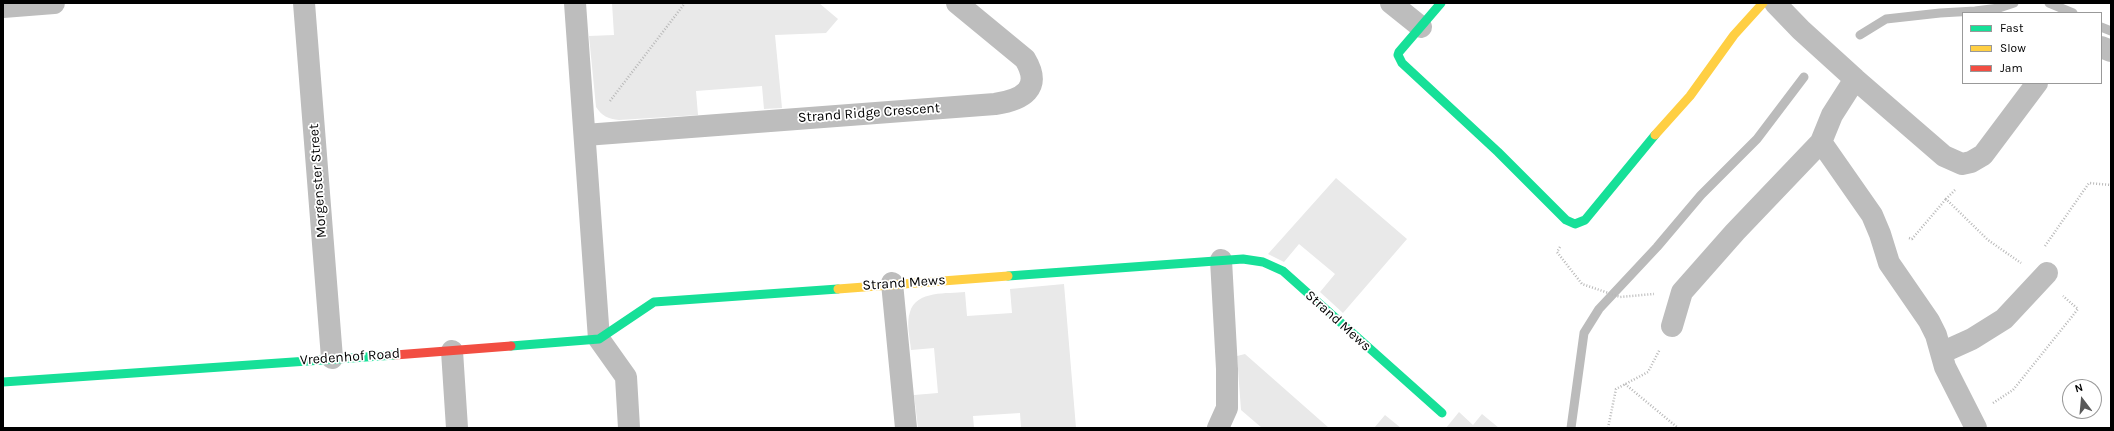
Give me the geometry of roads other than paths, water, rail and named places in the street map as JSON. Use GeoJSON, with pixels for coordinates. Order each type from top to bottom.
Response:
{"type":"FeatureCollection","features":[{"type":"Feature","properties":{"kind":"street"},"geometry":{"type":"LineString","coordinates":[[3,7],[54,3]]}},
{"type":"Feature","properties":{"kind":"street","name":"Morgenster Street"},"geometry":{"type":"LineString","coordinates":[[304,3],[332,358]]}},
{"type":"Feature","properties":{"kind":"street"},"geometry":{"type":"LineString","coordinates":[[575,3],[599,339],[626,377],[629,428]]}},
{"type":"Feature","properties":{"kind":"street","name":"Strand Ridge Crescent"},"geometry":{"type":"LineString","coordinates":[[585,135],[995,104],[1023,96],[1028,92],[1032,79],[1029,66],[1025,59],[957,3]]}},
{"type":"Feature","properties":{"kind":"street"},"geometry":{"type":"LineString","coordinates":[[1391,3],[1421,27]]}},
{"type":"Feature","properties":{"kind":"street"},"geometry":{"type":"LineString","coordinates":[[1441,3],[1399,52],[1398,55],[1402,63],[1498,152],[1566,220],[1575,224],[1585,220],[1669,118],[1690,96],[1734,35],[1763,3]]}},
{"type":"Feature","properties":{"kind":"street"},"geometry":{"type":"LineString","coordinates":[[1775,3],[1796,25],[1855,79],[1944,156],[1962,164],[1971,162],[1983,155],[2036,84]]}},
{"type":"Feature","properties":{"kind":"street"},"geometry":{"type":"LineString","coordinates":[[1672,326],[1682,292],[1735,232],[1821,142],[1832,114],[1855,79]]}},
{"type":"Feature","properties":{"kind":"street"},"geometry":{"type":"LineString","coordinates":[[1821,142],[1868,209],[1880,234],[1889,263],[1929,321],[1945,367],[1973,423]]}},
{"type":"Feature","properties":{"kind":"street","name":"Strand Mews"},"geometry":{"type":"LineString","coordinates":[[599,339],[654,302],[1243,259],[1263,262],[1282,271],[1442,413]]}},
{"type":"Feature","properties":{"kind":"street"},"geometry":{"type":"LineString","coordinates":[[1218,428],[1227,408],[1227,370],[1221,260]]}},
{"type":"Feature","properties":{"kind":"street"},"geometry":{"type":"LineString","coordinates":[[1941,352],[1972,339],[2004,319],[2041,280]]}},
{"type":"Feature","properties":{"kind":"street"},"geometry":{"type":"LineString","coordinates":[[892,284],[906,428]]}},
{"type":"Feature","properties":{"kind":"street","name":"Vredenhof Road"},"geometry":{"type":"LineString","coordinates":[[3,382],[332,358],[452,351],[599,339]]}},
{"type":"Feature","properties":{"kind":"street"},"geometry":{"type":"LineString","coordinates":[[452,351],[457,428]]}},
{"type":"Feature","properties":{"kind":"waterway"},"geometry":{"type":"LineString","coordinates":[[1860,35],[1886,19],[1975,11],[1999,8],[2014,3]]}},
{"type":"Feature","properties":{"kind":"waterway"},"geometry":{"type":"LineString","coordinates":[[2049,3],[2071,12]]}},
{"type":"Feature","properties":{"kind":"waterway"},"geometry":{"type":"LineString","coordinates":[[2102,27],[2111,31]]}},
{"type":"Feature","properties":{"kind":"waterway"},"geometry":{"type":"LineString","coordinates":[[1571,428],[1584,333],[1599,309],[1657,247],[1701,195],[1757,139],[1804,77]]}}]}
